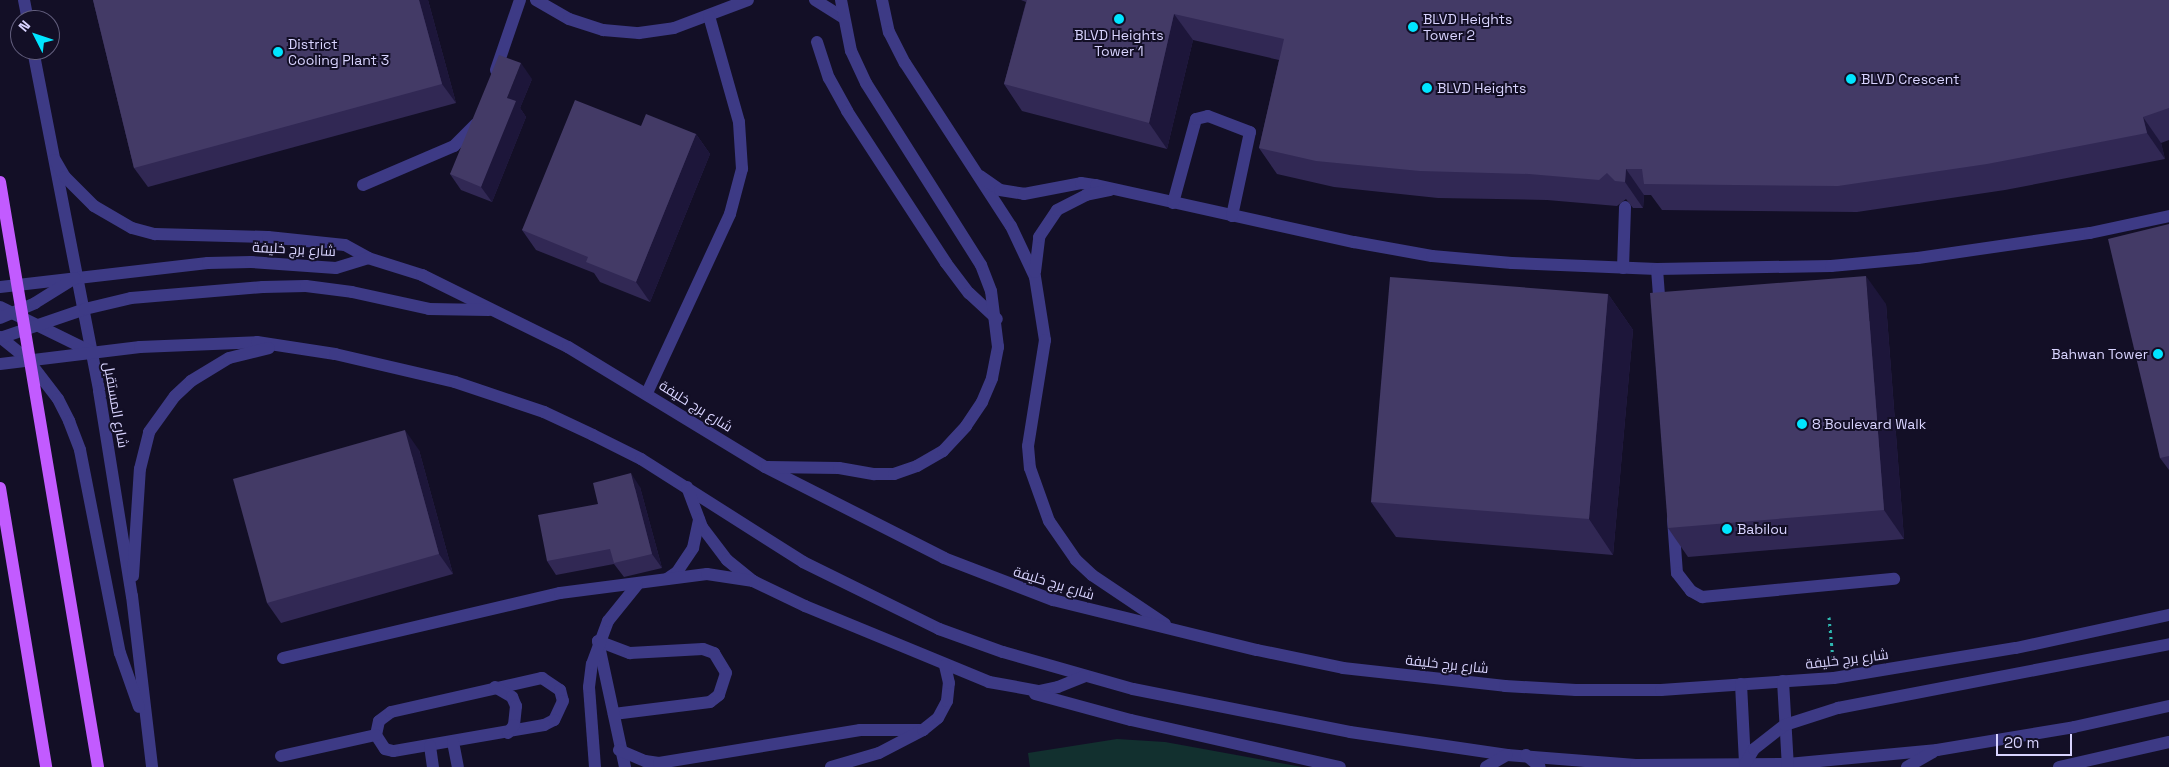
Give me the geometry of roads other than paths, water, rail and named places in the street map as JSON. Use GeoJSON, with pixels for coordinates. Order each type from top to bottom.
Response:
{"type":"FeatureCollection","features":[{"type":"Feature","properties":{"kind":"main road"},"geometry":{"type":"LineString","coordinates":[[0,182],[98,767]]}},
{"type":"Feature","properties":{"kind":"main road"},"geometry":{"type":"LineString","coordinates":[[0,488],[46,767]]}},
{"type":"Feature","properties":{"kind":"street"},"geometry":{"type":"LineString","coordinates":[[492,82],[520,0]]}},
{"type":"Feature","properties":{"kind":"street"},"geometry":{"type":"LineString","coordinates":[[536,0],[569,19],[603,30],[639,33],[674,28],[748,0]]}},
{"type":"Feature","properties":{"kind":"street"},"geometry":{"type":"LineString","coordinates":[[815,0],[842,17]]}},
{"type":"Feature","properties":{"kind":"street"},"geometry":{"type":"LineString","coordinates":[[765,467],[839,468],[894,474],[943,451],[982,402],[992,378],[998,347],[997,319],[981,265],[866,83],[851,51],[842,17],[841,0]]}},
{"type":"Feature","properties":{"kind":"street"},"geometry":{"type":"LineString","coordinates":[[882,0],[889,32],[905,63],[1011,226],[1035,276]]}},
{"type":"Feature","properties":{"kind":"street"},"geometry":{"type":"LineString","coordinates":[[647,393],[730,214],[742,168],[739,122],[709,16]]}},
{"type":"Feature","properties":{"kind":"street"},"geometry":{"type":"LineString","coordinates":[[817,42],[829,78],[852,119],[946,263],[969,293],[997,319]]}},
{"type":"Feature","properties":{"kind":"street","name":"شارع المستقبل"},"geometry":{"type":"LineString","coordinates":[[35,60],[77,276],[85,308],[132,596],[144,718],[152,767]]}},
{"type":"Feature","properties":{"kind":"street"},"geometry":{"type":"LineString","coordinates":[[363,185],[454,146],[476,124],[482,110]]}},
{"type":"Feature","properties":{"kind":"street"},"geometry":{"type":"LineString","coordinates":[[1173,203],[1196,119],[1200,116],[1208,116],[1250,132],[1232,216]]}},
{"type":"Feature","properties":{"kind":"street"},"geometry":{"type":"LineString","coordinates":[[55,160],[65,177],[94,206],[132,228],[163,234],[268,237],[330,242],[345,245],[368,258]]}},
{"type":"Feature","properties":{"kind":"street"},"geometry":{"type":"LineString","coordinates":[[980,176],[1000,190],[1024,194],[1081,183],[1232,216],[1432,256],[1657,270],[1802,267],[1918,258],[2090,233],[2169,216]]}},
{"type":"Feature","properties":{"kind":"street"},"geometry":{"type":"LineString","coordinates":[[1110,190],[1071,201],[1052,216],[1039,238],[1035,276],[1045,340],[1028,446],[1030,468],[1049,521],[1076,560],[1092,575],[1169,627]]}},
{"type":"Feature","properties":{"kind":"street"},"geometry":{"type":"LineString","coordinates":[[1623,268],[1625,207]]}},
{"type":"Feature","properties":{"kind":"street","name":"شارع برج خليفة"},"geometry":{"type":"LineString","coordinates":[[0,287],[77,276],[251,262],[336,268],[368,258],[422,275],[568,347],[647,393],[765,467],[891,534],[1006,584],[1062,603],[1169,627],[1257,650],[1343,668],[1506,686],[1576,690],[1662,690],[1834,678],[2006,650],[2169,615]]}},
{"type":"Feature","properties":{"kind":"street"},"geometry":{"type":"LineString","coordinates":[[1657,270],[1660,318]]}},
{"type":"Feature","properties":{"kind":"street"},"geometry":{"type":"LineString","coordinates":[[0,318],[13,314],[77,276]]}},
{"type":"Feature","properties":{"kind":"street"},"geometry":{"type":"LineString","coordinates":[[0,337],[85,308],[151,295],[306,286],[393,300],[429,310],[492,310]]}},
{"type":"Feature","properties":{"kind":"street"},"geometry":{"type":"LineString","coordinates":[[0,307],[92,352]]}},
{"type":"Feature","properties":{"kind":"street"},"geometry":{"type":"LineString","coordinates":[[0,337],[28,360],[58,399],[80,450],[120,653],[144,718]]}},
{"type":"Feature","properties":{"kind":"street"},"geometry":{"type":"LineString","coordinates":[[0,364],[140,346],[238,342],[294,347],[415,371],[494,394],[593,434],[687,488],[803,562],[939,629],[994,649],[1085,676],[1260,716],[1507,755],[1636,765],[1788,766],[1937,750],[2064,728],[2169,706]]}},
{"type":"Feature","properties":{"kind":"street"},"geometry":{"type":"LineString","coordinates":[[132,596],[140,469],[149,432],[161,413],[191,381],[223,362],[250,351],[294,347]]}},
{"type":"Feature","properties":{"kind":"street"},"geometry":{"type":"LineString","coordinates":[[687,488],[699,520],[723,555],[753,580],[945,665],[1010,687],[1132,720],[1340,767]]}},
{"type":"Feature","properties":{"kind":"street"},"geometry":{"type":"LineString","coordinates":[[1672,503],[1677,573],[1691,591],[1702,597],[1894,579]]}},
{"type":"Feature","properties":{"kind":"street"},"geometry":{"type":"LineString","coordinates":[[665,580],[676,572],[693,548],[699,520]]}},
{"type":"Feature","properties":{"kind":"street"},"geometry":{"type":"LineString","coordinates":[[282,658],[522,600],[707,574],[753,580]]}},
{"type":"Feature","properties":{"kind":"street"},"geometry":{"type":"LineString","coordinates":[[595,767],[589,687],[598,641],[608,620],[637,585]]}},
{"type":"Feature","properties":{"kind":"street"},"geometry":{"type":"LineString","coordinates":[[598,641],[630,653],[703,649],[714,653],[726,673],[719,695],[710,702],[614,714]]}},
{"type":"Feature","properties":{"kind":"street"},"geometry":{"type":"LineString","coordinates":[[598,641],[614,714],[619,750],[625,767]]}},
{"type":"Feature","properties":{"kind":"street"},"geometry":{"type":"LineString","coordinates":[[1745,766],[1754,749],[1785,726],[1838,708],[2169,644]]}},
{"type":"Feature","properties":{"kind":"street"},"geometry":{"type":"LineString","coordinates":[[831,767],[879,753],[923,730],[938,718],[947,701],[949,683],[945,665]]}},
{"type":"Feature","properties":{"kind":"street"},"geometry":{"type":"LineString","coordinates":[[1010,687],[1039,691],[1058,687],[1085,676]]}},
{"type":"Feature","properties":{"kind":"street"},"geometry":{"type":"LineString","coordinates":[[542,678],[553,682],[560,690],[563,701],[554,720],[508,733],[393,751],[385,749],[376,735],[379,721],[391,712],[542,678]]}},
{"type":"Feature","properties":{"kind":"street"},"geometry":{"type":"LineString","coordinates":[[1783,681],[1788,766]]}},
{"type":"Feature","properties":{"kind":"street"},"geometry":{"type":"LineString","coordinates":[[1741,684],[1745,766]]}},
{"type":"Feature","properties":{"kind":"street"},"geometry":{"type":"LineString","coordinates":[[495,688],[505,691],[516,706],[514,726],[508,733]]}},
{"type":"Feature","properties":{"kind":"street"},"geometry":{"type":"LineString","coordinates":[[619,750],[645,761],[659,762],[860,730],[923,730]]}},
{"type":"Feature","properties":{"kind":"street"},"geometry":{"type":"LineString","coordinates":[[281,756],[376,735]]}},
{"type":"Feature","properties":{"kind":"street"},"geometry":{"type":"LineString","coordinates":[[453,742],[458,767]]}},
{"type":"Feature","properties":{"kind":"street"},"geometry":{"type":"LineString","coordinates":[[2059,767],[2169,742]]}},
{"type":"Feature","properties":{"kind":"street"},"geometry":{"type":"LineString","coordinates":[[430,746],[434,767]]}},
{"type":"Feature","properties":{"kind":"street"},"geometry":{"type":"LineString","coordinates":[[1907,767],[1937,750]]}},
{"type":"Feature","properties":{"kind":"street"},"geometry":{"type":"LineString","coordinates":[[1486,767],[1507,755]]}},
{"type":"Feature","properties":{"kind":"street"},"geometry":{"type":"LineString","coordinates":[[1526,755],[1540,767]]}},
{"type":"Feature","properties":{"kind":"place","name":"BLVD Heights Tower 1"},"geometry":{"type":"Point","coordinates":[1119,19]}},
{"type":"Feature","properties":{"kind":"place","name":"BLVD Heights Tower 2"},"geometry":{"type":"Point","coordinates":[1413,27]}},
{"type":"Feature","properties":{"kind":"place","name":"District Cooling Plant 3"},"geometry":{"type":"Point","coordinates":[278,52]}},
{"type":"Feature","properties":{"kind":"place","name":"BLVD Crescent"},"geometry":{"type":"Point","coordinates":[1851,79]}},
{"type":"Feature","properties":{"kind":"place","name":"BLVD Heights"},"geometry":{"type":"Point","coordinates":[1427,88]}},
{"type":"Feature","properties":{"kind":"place","name":"Bahwan Tower"},"geometry":{"type":"Point","coordinates":[2158,354]}},
{"type":"Feature","properties":{"kind":"place","name":"8 Boulevard Walk"},"geometry":{"type":"Point","coordinates":[1802,424]}},
{"type":"Feature","properties":{"kind":"place","name":"Babilou"},"geometry":{"type":"Point","coordinates":[1727,529]}}]}
